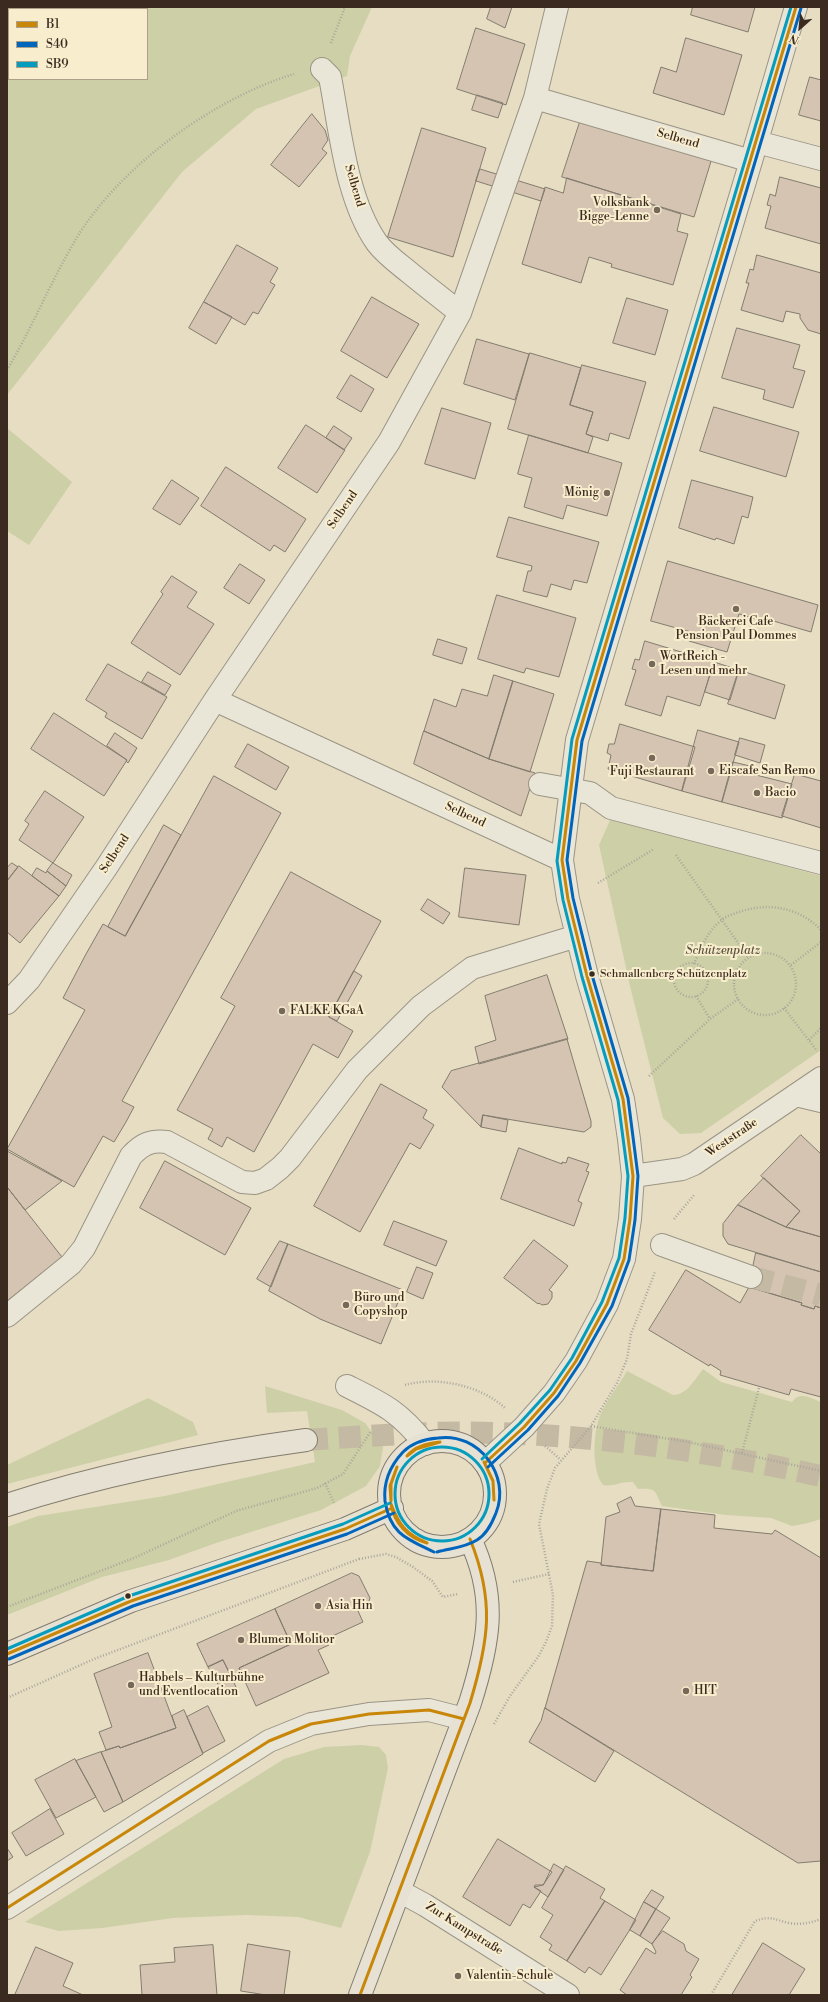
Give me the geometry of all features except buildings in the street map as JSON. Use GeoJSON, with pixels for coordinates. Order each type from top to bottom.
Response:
{"type":"FeatureCollection","features":[{"type":"Feature","properties":{"kind":"main road"},"geometry":{"type":"LineString","coordinates":[[7,1505],[56,1489],[174,1461],[224,1451],[306,1440]]}},
{"type":"Feature","properties":{"kind":"main road"},"geometry":{"type":"LineString","coordinates":[[442,1441],[458,1444],[473,1451],[485,1463],[494,1479],[495,1497],[491,1515],[481,1530],[470,1539],[448,1546],[436,1547],[422,1543],[408,1534],[398,1523],[392,1508],[390,1488],[392,1477],[399,1463],[411,1451],[425,1444],[442,1441]]}},
{"type":"Feature","properties":{"kind":"main road"},"geometry":{"type":"LineString","coordinates":[[7,1654],[131,1601],[345,1529],[392,1508]]}},
{"type":"Feature","properties":{"kind":"main road"},"geometry":{"type":"LineString","coordinates":[[364,1985],[464,1719],[481,1669],[487,1640],[487,1587],[479,1559],[470,1539]]}},
{"type":"Feature","properties":{"kind":"street","name":"Selbend"},"geometry":{"type":"LineString","coordinates":[[7,1003],[29,980],[102,875],[215,700],[389,442],[460,313],[535,98],[557,7]]}},
{"type":"Feature","properties":{"kind":"street"},"geometry":{"type":"LineString","coordinates":[[485,1463],[524,1427],[554,1393],[576,1362],[607,1304],[624,1259],[630,1219],[633,1176],[623,1099],[596,1010],[568,899],[562,860],[570,789],[577,740],[796,7]]}},
{"type":"Feature","properties":{"kind":"street","name":"Selbend"},"geometry":{"type":"LineString","coordinates":[[322,70],[330,77],[347,166],[356,199],[374,238],[388,256],[460,313]]}},
{"type":"Feature","properties":{"kind":"street","name":"Selbend"},"geometry":{"type":"LineString","coordinates":[[535,98],[754,151],[821,159]]}},
{"type":"Feature","properties":{"kind":"street","name":"Selbend"},"geometry":{"type":"LineString","coordinates":[[215,700],[562,860]]}},
{"type":"Feature","properties":{"kind":"street"},"geometry":{"type":"LineString","coordinates":[[540,784],[590,792],[611,808],[821,863]]}},
{"type":"Feature","properties":{"kind":"street"},"geometry":{"type":"LineString","coordinates":[[7,1316],[71,1264],[84,1248],[131,1156],[140,1146],[155,1140],[167,1142],[242,1182],[255,1183],[266,1179],[290,1158],[356,1070],[420,1006],[472,968],[577,936]]}},
{"type":"Feature","properties":{"kind":"street","name":"Weststraße"},"geometry":{"type":"LineString","coordinates":[[633,1176],[682,1169],[694,1164],[821,1078]]}},
{"type":"Feature","properties":{"kind":"street"},"geometry":{"type":"LineString","coordinates":[[796,1095],[821,1101]]}},
{"type":"Feature","properties":{"kind":"street"},"geometry":{"type":"LineString","coordinates":[[662,1245],[750,1276]]}},
{"type":"Feature","properties":{"kind":"street"},"geometry":{"type":"LineString","coordinates":[[347,1386],[388,1406],[412,1427],[425,1444]]}},
{"type":"Feature","properties":{"kind":"street"},"geometry":{"type":"LineString","coordinates":[[7,1908],[269,1741],[289,1732],[311,1724],[368,1714],[429,1710],[464,1719]]}},
{"type":"Feature","properties":{"kind":"street","name":"Zur Kampstraße"},"geometry":{"type":"LineString","coordinates":[[399,1891],[425,1905],[568,1995]]}},
{"type":"Feature","properties":{"kind":"path"},"geometry":{"type":"LineString","coordinates":[[7,370],[76,239],[100,204],[125,178],[174,137],[221,106],[268,82],[314,68],[322,70],[345,7]]}},
{"type":"Feature","properties":{"kind":"path"},"geometry":{"type":"LineString","coordinates":[[598,883],[666,842],[648,818]]}},
{"type":"Feature","properties":{"kind":"path"},"geometry":{"type":"LineString","coordinates":[[676,854],[748,957]]}},
{"type":"Feature","properties":{"kind":"path"},"geometry":{"type":"LineString","coordinates":[[694,964],[707,936],[722,919],[750,908],[765,906],[784,908],[800,914],[821,930]]}},
{"type":"Feature","properties":{"kind":"path"},"geometry":{"type":"LineString","coordinates":[[790,965],[821,942]]}},
{"type":"Feature","properties":{"kind":"path"},"geometry":{"type":"LineString","coordinates":[[757,953],[776,954],[784,958],[795,972],[796,988],[792,999],[777,1013],[759,1014],[750,1011],[738,999],[734,981],[741,963],[748,957],[757,953]]}},
{"type":"Feature","properties":{"kind":"path"},"geometry":{"type":"LineString","coordinates":[[694,964],[704,969],[708,979],[705,990],[696,996],[685,996],[676,989],[674,978],[676,973],[683,965],[694,964]]}},
{"type":"Feature","properties":{"kind":"path"},"geometry":{"type":"LineString","coordinates":[[696,996],[710,1019]]}},
{"type":"Feature","properties":{"kind":"path"},"geometry":{"type":"LineString","coordinates":[[649,1076],[710,1019],[738,999]]}},
{"type":"Feature","properties":{"kind":"path"},"geometry":{"type":"LineString","coordinates":[[784,1008],[821,1056]]}},
{"type":"Feature","properties":{"kind":"path"},"geometry":{"type":"LineString","coordinates":[[809,1040],[821,1028]]}},
{"type":"Feature","properties":{"kind":"path"},"geometry":{"type":"LineString","coordinates":[[490,1729],[510,1696],[538,1657],[552,1626],[554,1610],[540,1524],[546,1488],[558,1464],[591,1426],[617,1383],[628,1359],[632,1334],[652,1282],[662,1245],[670,1226],[699,1191]]}},
{"type":"Feature","properties":{"kind":"path"},"geometry":{"type":"LineString","coordinates":[[404,1386],[415,1382],[447,1382],[480,1392],[501,1405]]}},
{"type":"Feature","properties":{"kind":"path"},"geometry":{"type":"LineString","coordinates":[[742,1453],[760,1388]]}},
{"type":"Feature","properties":{"kind":"path"},"geometry":{"type":"LineString","coordinates":[[591,1426],[688,1442],[821,1471]]}},
{"type":"Feature","properties":{"kind":"path"},"geometry":{"type":"LineString","coordinates":[[7,1607],[134,1558],[236,1511],[317,1488],[343,1474],[371,1432]]}},
{"type":"Feature","properties":{"kind":"path"},"geometry":{"type":"LineString","coordinates":[[325,1483],[359,1559]]}},
{"type":"Feature","properties":{"kind":"path"},"geometry":{"type":"LineString","coordinates":[[7,1698],[94,1659],[359,1559],[371,1556],[386,1554],[396,1557],[432,1581],[443,1597],[549,1574]]}},
{"type":"Feature","properties":{"kind":"path"},"geometry":{"type":"LineString","coordinates":[[711,1995],[755,1921],[773,1918],[789,1923],[806,1924],[821,1919]]}},
{"type":"Feature","properties":{"kind":"green space"},"geometry":{"type":"Polygon","coordinates":[[[7,7],[372,7],[350,56],[347,76],[256,109],[182,172],[7,395],[7,7]]]}},
{"type":"Feature","properties":{"kind":"green space"},"geometry":{"type":"Polygon","coordinates":[[[7,428],[72,482],[29,545],[7,531],[7,428]]]}},
{"type":"Feature","properties":{"kind":"green space","name":"Schützenplatz"},"geometry":{"type":"Polygon","coordinates":[[[611,818],[821,876],[821,1050],[701,1133],[680,1134],[663,1118],[630,986],[599,845],[611,818]]]}},
{"type":"Feature","properties":{"kind":"green space"},"geometry":{"type":"Polygon","coordinates":[[[703,1369],[721,1382],[792,1402],[798,1397],[805,1396],[821,1402],[821,1519],[792,1526],[771,1518],[726,1515],[662,1506],[654,1491],[649,1489],[638,1489],[633,1482],[603,1485],[596,1470],[594,1450],[596,1429],[601,1413],[627,1371],[673,1395],[687,1389],[703,1369]]]}},
{"type":"Feature","properties":{"kind":"green space"},"geometry":{"type":"Polygon","coordinates":[[[265,1386],[342,1410],[365,1423],[383,1447],[380,1466],[366,1486],[321,1510],[216,1543],[169,1560],[102,1577],[7,1615],[7,1527],[38,1516],[165,1496],[315,1462],[307,1411],[267,1413],[265,1386]]]}},
{"type":"Feature","properties":{"kind":"green space"},"geometry":{"type":"Polygon","coordinates":[[[148,1398],[193,1422],[198,1435],[7,1484],[7,1465],[148,1398]]]}},
{"type":"Feature","properties":{"kind":"green space"},"geometry":{"type":"Polygon","coordinates":[[[362,1745],[379,1747],[386,1755],[388,1768],[370,1852],[341,1928],[298,1917],[246,1915],[173,1918],[102,1928],[59,1931],[25,1922],[284,1759],[324,1747],[362,1745]]]}},
{"type":"Feature","properties":{"kind":"tunnel"},"geometry":{"type":"LineString","coordinates":[[751,1277],[821,1295]]}},
{"type":"Feature","properties":{"kind":"tunnel"},"geometry":{"type":"LineString","coordinates":[[306,1440],[400,1434],[494,1433],[535,1435],[659,1447],[781,1467],[821,1476]]}},
{"type":"Feature","properties":{"kind":"transit line","name":"SB9"},"geometry":{"type":"LineString","coordinates":[[482,1459],[520,1423],[550,1390],[572,1358],[602,1302],[619,1258],[625,1218],[628,1176],[618,1100],[582,977],[563,900],[557,861],[572,739],[791,7]]}},
{"type":"Feature","properties":{"kind":"transit line","name":"B1"},"geometry":{"type":"LineString","coordinates":[[485,1463],[524,1427],[554,1393],[576,1361],[607,1304],[624,1259],[630,1219],[633,1176],[623,1099],[587,976],[568,899],[562,860],[577,740],[796,7]]}},
{"type":"Feature","properties":{"kind":"transit line","name":"S40"},"geometry":{"type":"LineString","coordinates":[[488,1467],[528,1430],[558,1396],[580,1363],[612,1306],[629,1260],[635,1220],[638,1176],[628,1098],[592,975],[573,898],[567,860],[582,741],[801,8]]}},
{"type":"Feature","properties":{"kind":"transit line","name":"S40"},"geometry":{"type":"LineString","coordinates":[[434,1552],[401,1534],[391,1521],[387,1512],[385,1501],[386,1480],[398,1457],[415,1443],[438,1438],[453,1438],[466,1442],[478,1449],[488,1459],[495,1471],[499,1485],[499,1499],[493,1521],[481,1538],[467,1545],[437,1552]]}},
{"type":"Feature","properties":{"kind":"transit line","name":"B1"},"geometry":{"type":"LineString","coordinates":[[407,1456],[422,1446],[440,1442]]}},
{"type":"Feature","properties":{"kind":"transit line","name":"B1"},"geometry":{"type":"LineString","coordinates":[[407,1456],[416,1449],[440,1442]]}},
{"type":"Feature","properties":{"kind":"transit line","name":"SB9"},"geometry":{"type":"LineString","coordinates":[[442,1447],[460,1451],[475,1461],[485,1476],[489,1494],[485,1512],[475,1527],[460,1537],[442,1541],[424,1537],[409,1527],[399,1512],[395,1494],[399,1476],[409,1461],[424,1451],[442,1447]]}},
{"type":"Feature","properties":{"kind":"transit line","name":"B1"},"geometry":{"type":"LineString","coordinates":[[484,1462],[493,1481],[494,1500]]}},
{"type":"Feature","properties":{"kind":"transit line","name":"B1"},"geometry":{"type":"LineString","coordinates":[[484,1462],[493,1481],[494,1500]]}},
{"type":"Feature","properties":{"kind":"transit line","name":"B1"},"geometry":{"type":"LineString","coordinates":[[391,1501],[390,1486],[397,1467]]}},
{"type":"Feature","properties":{"kind":"transit line","name":"B1"},"geometry":{"type":"LineString","coordinates":[[391,1501],[391,1484],[397,1467]]}},
{"type":"Feature","properties":{"kind":"transit line","name":"SB9"},"geometry":{"type":"LineString","coordinates":[[7,1649],[129,1596],[343,1524],[390,1503]]}},
{"type":"Feature","properties":{"kind":"transit line","name":"B1"},"geometry":{"type":"LineString","coordinates":[[391,1504],[397,1518],[404,1528],[420,1540],[427,1543]]}},
{"type":"Feature","properties":{"kind":"transit line","name":"B1"},"geometry":{"type":"LineString","coordinates":[[391,1504],[395,1517],[403,1529],[420,1541],[427,1543]]}},
{"type":"Feature","properties":{"kind":"transit line","name":"B1"},"geometry":{"type":"LineString","coordinates":[[7,1654],[131,1601],[345,1529],[392,1508]]}},
{"type":"Feature","properties":{"kind":"transit line","name":"S40"},"geometry":{"type":"LineString","coordinates":[[9,1659],[133,1606],[347,1534],[394,1513]]}},
{"type":"Feature","properties":{"kind":"transit line","name":"B1"},"geometry":{"type":"LineString","coordinates":[[360,1995],[470,1703],[482,1660],[485,1640],[486,1602],[478,1561],[470,1539]]}},
{"type":"Feature","properties":{"kind":"transit line","name":"B1"},"geometry":{"type":"LineString","coordinates":[[7,1908],[269,1741],[311,1724],[369,1714],[429,1710],[464,1719]]}},
{"type":"Feature","properties":{"kind":"place","name":"Volksbank Bigge-Lenne"},"geometry":{"type":"Point","coordinates":[657,210]}},
{"type":"Feature","properties":{"kind":"place","name":"Mönig"},"geometry":{"type":"Point","coordinates":[607,493]}},
{"type":"Feature","properties":{"kind":"place","name":"Bäckerei Cafe Pension Paul Dommes"},"geometry":{"type":"Point","coordinates":[736,609]}},
{"type":"Feature","properties":{"kind":"place","name":"WortReich - Lesen und mehr"},"geometry":{"type":"Point","coordinates":[652,664]}},
{"type":"Feature","properties":{"kind":"place","name":"Fuji Restaurant"},"geometry":{"type":"Point","coordinates":[652,758]}},
{"type":"Feature","properties":{"kind":"place","name":"Eiscafe San Remo"},"geometry":{"type":"Point","coordinates":[711,771]}},
{"type":"Feature","properties":{"kind":"place","name":"Bacio"},"geometry":{"type":"Point","coordinates":[757,793]}},
{"type":"Feature","properties":{"kind":"place","name":"Schmallenberg Schützenplatz"},"geometry":{"type":"Point","coordinates":[592,974]}},
{"type":"Feature","properties":{"kind":"place","name":"FALKE KGaA"},"geometry":{"type":"Point","coordinates":[282,1011]}},
{"type":"Feature","properties":{"kind":"place","name":"Büro und Copyshop"},"geometry":{"type":"Point","coordinates":[346,1305]}},
{"type":"Feature","properties":{"kind":"place","name":"Asia Hin"},"geometry":{"type":"Point","coordinates":[318,1606]}},
{"type":"Feature","properties":{"kind":"place","name":"Blumen Molitor"},"geometry":{"type":"Point","coordinates":[241,1640]}},
{"type":"Feature","properties":{"kind":"place","name":"Habbels – Kulturbühne und Eventlocation"},"geometry":{"type":"Point","coordinates":[131,1685]}},
{"type":"Feature","properties":{"kind":"place","name":"HIT"},"geometry":{"type":"Point","coordinates":[686,1691]}},
{"type":"Feature","properties":{"kind":"place","name":"Valentin-Schule"},"geometry":{"type":"Point","coordinates":[458,1976]}}]}
